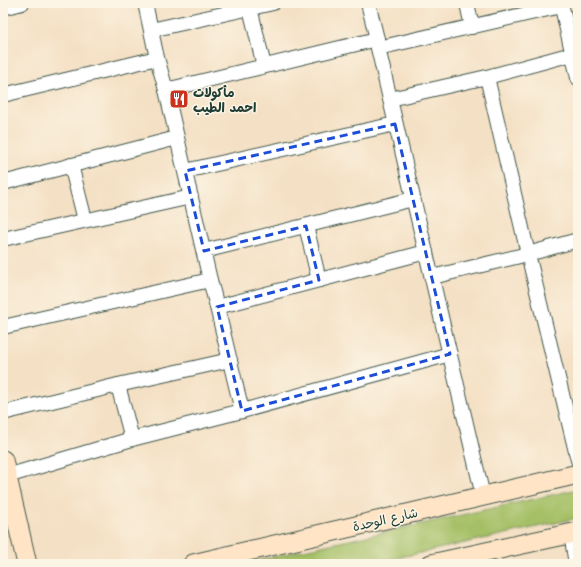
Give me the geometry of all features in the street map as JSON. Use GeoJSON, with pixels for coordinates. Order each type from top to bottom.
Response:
{"type":"FeatureCollection","features":[{"type":"Feature","properties":{"kind":"street"},"geometry":{"type":"LineString","coordinates":[[3,8],[22,3]]}},
{"type":"Feature","properties":{"kind":"street"},"geometry":{"type":"LineString","coordinates":[[145,3],[242,411]]}},
{"type":"Feature","properties":{"kind":"street"},"geometry":{"type":"LineString","coordinates":[[151,30],[273,3]]}},
{"type":"Feature","properties":{"kind":"street"},"geometry":{"type":"LineString","coordinates":[[368,3],[483,496]]}},
{"type":"Feature","properties":{"kind":"street"},"geometry":{"type":"LineString","coordinates":[[467,3],[472,27]]}},
{"type":"Feature","properties":{"kind":"street"},"geometry":{"type":"LineString","coordinates":[[166,90],[264,66],[472,27],[561,4],[578,78]]}},
{"type":"Feature","properties":{"kind":"street"},"geometry":{"type":"LineString","coordinates":[[250,8],[264,66]]}},
{"type":"Feature","properties":{"kind":"street"},"geometry":{"type":"LineString","coordinates":[[390,99],[487,77],[572,54]]}},
{"type":"Feature","properties":{"kind":"street"},"geometry":{"type":"LineString","coordinates":[[3,95],[157,58]]}},
{"type":"Feature","properties":{"kind":"street"},"geometry":{"type":"LineString","coordinates":[[487,77],[578,460]]}},
{"type":"Feature","properties":{"kind":"street"},"geometry":{"type":"LineString","coordinates":[[185,171],[395,124]]}},
{"type":"Feature","properties":{"kind":"street"},"geometry":{"type":"LineString","coordinates":[[3,183],[177,138]]}},
{"type":"Feature","properties":{"kind":"street"},"geometry":{"type":"LineString","coordinates":[[71,165],[85,220]]}},
{"type":"Feature","properties":{"kind":"street"},"geometry":{"type":"LineString","coordinates":[[3,239],[191,197]]}},
{"type":"Feature","properties":{"kind":"street"},"geometry":{"type":"LineString","coordinates":[[204,251],[413,199]]}},
{"type":"Feature","properties":{"kind":"street"},"geometry":{"type":"LineString","coordinates":[[306,226],[319,280]]}},
{"type":"Feature","properties":{"kind":"street"},"geometry":{"type":"LineString","coordinates":[[432,277],[528,254],[578,240]]}},
{"type":"Feature","properties":{"kind":"street"},"geometry":{"type":"LineString","coordinates":[[217,307],[426,252]]}},
{"type":"Feature","properties":{"kind":"street"},"geometry":{"type":"LineString","coordinates":[[3,327],[210,280]]}},
{"type":"Feature","properties":{"kind":"street"},"geometry":{"type":"LineString","coordinates":[[27,564],[5,468],[132,439],[242,411],[450,354]]}},
{"type":"Feature","properties":{"kind":"street"},"geometry":{"type":"LineString","coordinates":[[3,414],[230,360]]}},
{"type":"Feature","properties":{"kind":"street"},"geometry":{"type":"LineString","coordinates":[[118,386],[132,439]]}},
{"type":"Feature","properties":{"kind":"street","name":"شارع الوحدة"},"geometry":{"type":"LineString","coordinates":[[192,564],[578,474]]}},
{"type":"Feature","properties":{"kind":"street"},"geometry":{"type":"LineString","coordinates":[[431,564],[460,561],[575,533],[576,564]]}},
{"type":"Feature","properties":{"kind":"highlighted area"},"geometry":{"type":"Polygon","coordinates":[[[395,124],[450,354],[242,411],[217,307],[319,280],[306,226],[204,251],[185,171],[395,124]]]}},
{"type":"Feature","properties":{"kind":"green space"},"geometry":{"type":"Polygon","coordinates":[[[578,489],[578,518],[370,564],[241,564],[578,489]]]}},
{"type":"Feature","properties":{"kind":"place","name":"مأكولات احمد الطيب"},"geometry":{"type":"Point","coordinates":[179,99]}}]}
